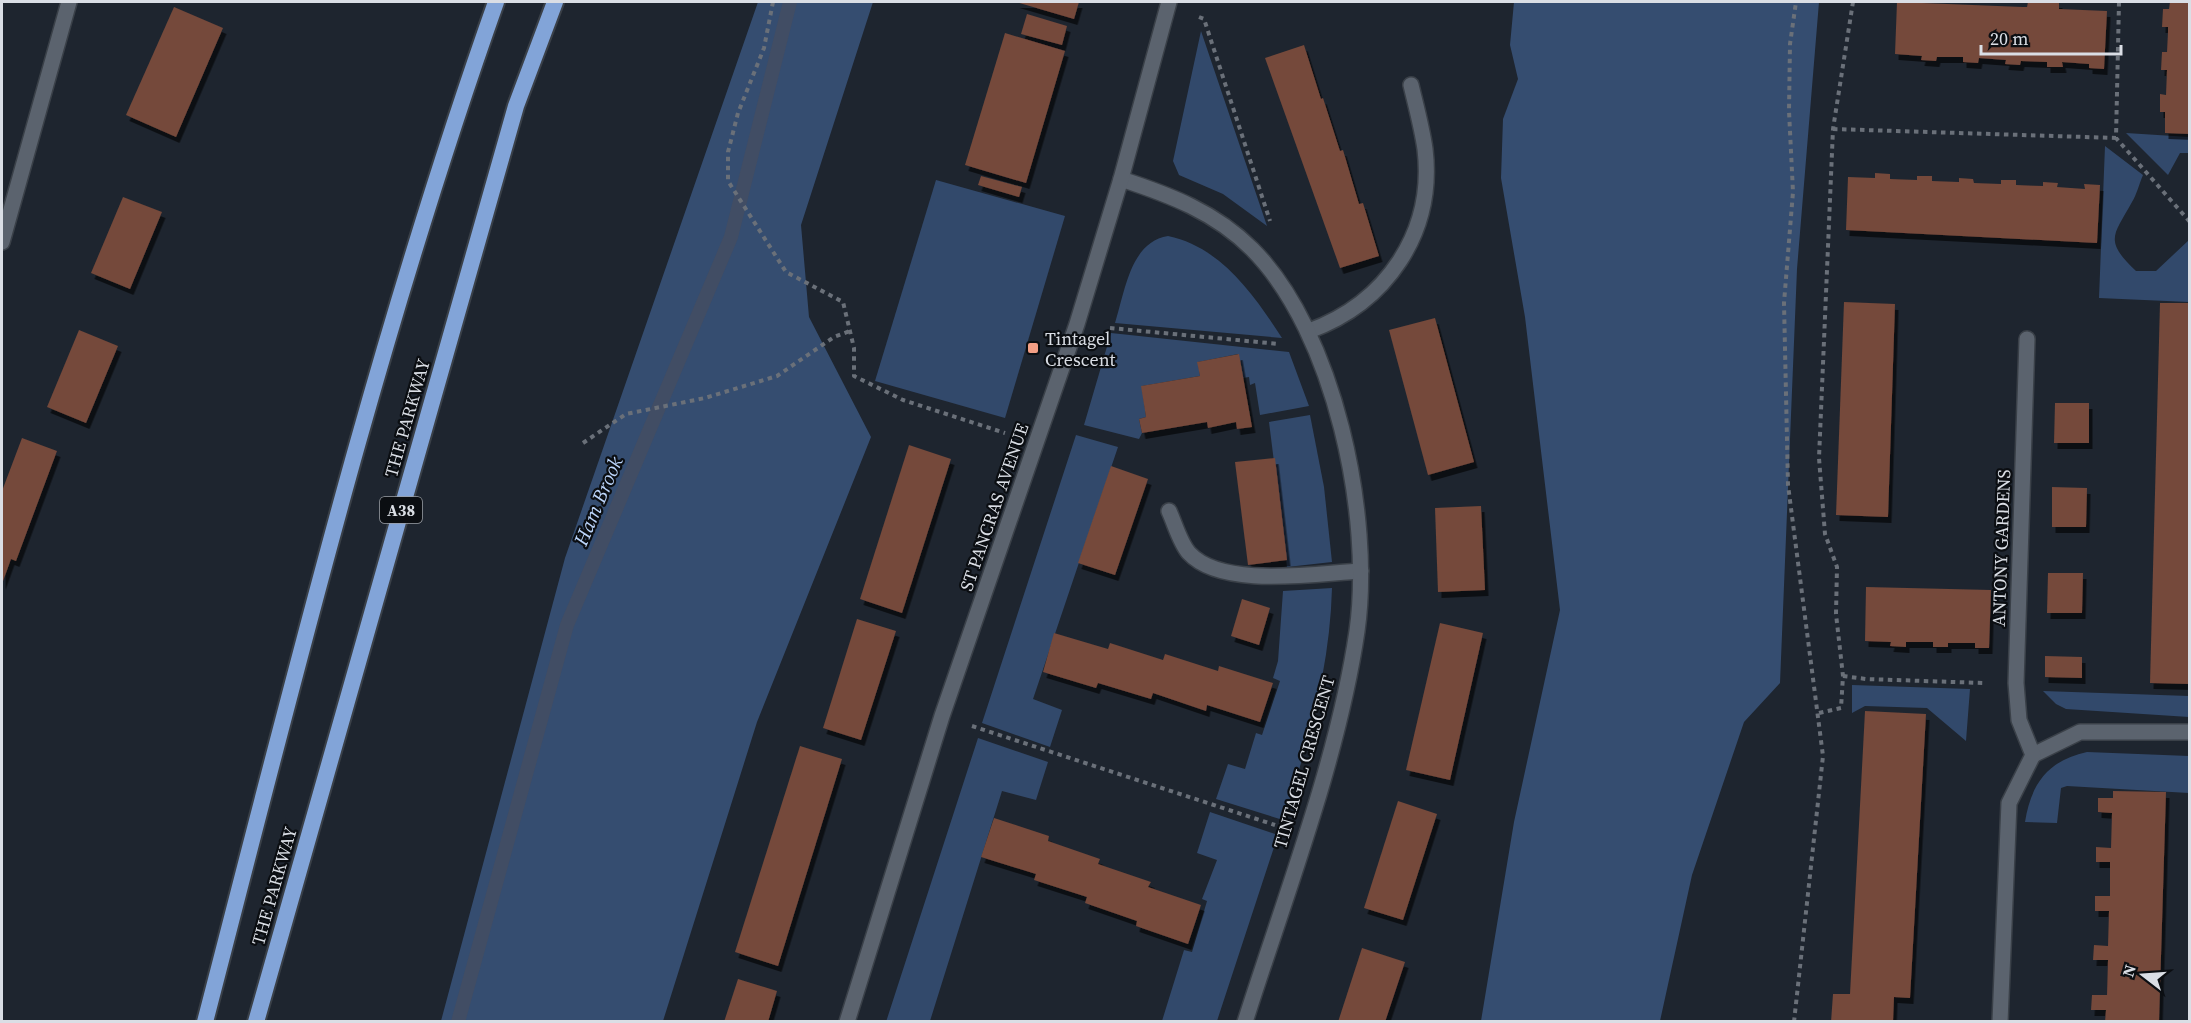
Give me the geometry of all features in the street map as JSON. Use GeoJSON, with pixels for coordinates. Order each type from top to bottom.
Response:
{"type":"FeatureCollection","features":[{"type":"Feature","properties":{"kind":"highway","name":"THE PARKWAY"},"geometry":{"type":"LineString","coordinates":[[205,1022],[341,496],[447,139],[496,2]]}},
{"type":"Feature","properties":{"kind":"highway","name":"THE PARKWAY"},"geometry":{"type":"LineString","coordinates":[[256,1022],[516,106],[555,2]]}},
{"type":"Feature","properties":{"kind":"street"},"geometry":{"type":"LineString","coordinates":[[2,242],[69,2]]}},
{"type":"Feature","properties":{"kind":"street","name":"ST PANCRAS AVENUE"},"geometry":{"type":"LineString","coordinates":[[847,1022],[942,716],[1077,324],[1121,179],[1169,3]]}},
{"type":"Feature","properties":{"kind":"street"},"geometry":{"type":"LineString","coordinates":[[1309,332],[1366,302],[1398,266],[1413,238],[1424,192],[1425,150],[1412,85]]}},
{"type":"Feature","properties":{"kind":"street","name":"TINTAGEL CRESCENT"},"geometry":{"type":"LineString","coordinates":[[1121,179],[1170,195],[1200,209],[1252,249],[1279,280],[1309,332],[1334,401],[1347,457],[1361,571],[1357,629],[1341,713],[1305,835],[1245,1022]]}},
{"type":"Feature","properties":{"kind":"street","name":"ANTONY GARDENS"},"geometry":{"type":"LineString","coordinates":[[2027,339],[2016,683],[2019,720],[2033,755]]}},
{"type":"Feature","properties":{"kind":"street"},"geometry":{"type":"LineString","coordinates":[[1169,511],[1189,553],[1211,567],[1243,575],[1361,571]]}},
{"type":"Feature","properties":{"kind":"street"},"geometry":{"type":"LineString","coordinates":[[2000,1022],[2009,803],[2033,755],[2080,732],[2190,732]]}},
{"type":"Feature","properties":{"kind":"path"},"geometry":{"type":"LineString","coordinates":[[773,2],[764,48],[738,112],[728,152],[728,181],[742,207],[786,272],[843,302],[850,331],[854,376],[903,400],[968,419],[1037,445]]}},
{"type":"Feature","properties":{"kind":"path"},"geometry":{"type":"LineString","coordinates":[[1794,1022],[1823,756],[1788,485],[1784,303],[1793,192],[1789,89],[1790,44],[1796,2]]}},
{"type":"Feature","properties":{"kind":"path"},"geometry":{"type":"LineString","coordinates":[[1819,713],[1841,708],[1843,676],[1836,614],[1837,567],[1825,534],[1819,458],[1833,129],[1853,2]]}},
{"type":"Feature","properties":{"kind":"path"},"geometry":{"type":"LineString","coordinates":[[2119,2],[2116,138],[2190,222]]}},
{"type":"Feature","properties":{"kind":"path"},"geometry":{"type":"LineString","coordinates":[[1169,3],[1204,19],[1277,241],[1279,280]]}},
{"type":"Feature","properties":{"kind":"path"},"geometry":{"type":"LineString","coordinates":[[1833,129],[2116,138]]}},
{"type":"Feature","properties":{"kind":"path"},"geometry":{"type":"LineString","coordinates":[[1077,324],[1315,348]]}},
{"type":"Feature","properties":{"kind":"path"},"geometry":{"type":"LineString","coordinates":[[583,443],[626,414],[705,398],[777,376],[834,338],[850,331]]}},
{"type":"Feature","properties":{"kind":"path"},"geometry":{"type":"LineString","coordinates":[[1843,676],[1963,683]]}},
{"type":"Feature","properties":{"kind":"path"},"geometry":{"type":"LineString","coordinates":[[942,716],[1305,835]]}},
{"type":"Feature","properties":{"kind":"shaded area"},"geometry":{"type":"Polygon","coordinates":[[[758,2],[873,2],[801,225],[809,317],[871,437],[757,722],[663,1021],[441,1021],[565,558],[758,2]]]}},
{"type":"Feature","properties":{"kind":"shaded area"},"geometry":{"type":"Polygon","coordinates":[[[1514,2],[1819,2],[1797,269],[1780,683],[1744,722],[1692,875],[1660,1021],[1481,1021],[1514,822],[1560,610],[1525,317],[1501,178],[1503,119],[1518,79],[1510,45],[1514,2]]]}},
{"type":"Feature","properties":{"kind":"shaded area"},"geometry":{"type":"Polygon","coordinates":[[[1201,31],[1267,226],[1223,194],[1179,175],[1173,161],[1201,31]]]}},
{"type":"Feature","properties":{"kind":"shaded area"},"geometry":{"type":"Polygon","coordinates":[[[2126,133],[2189,137],[2189,153],[2180,153],[2168,175],[2126,133]]]}},
{"type":"Feature","properties":{"kind":"shaded area"},"geometry":{"type":"Polygon","coordinates":[[[2105,146],[2143,175],[2134,199],[2117,230],[2115,244],[2119,252],[2136,271],[2156,271],[2189,240],[2189,302],[2099,298],[2105,146]]]}},
{"type":"Feature","properties":{"kind":"shaded area"},"geometry":{"type":"Polygon","coordinates":[[[936,180],[1065,216],[1005,418],[875,381],[936,180]]]}},
{"type":"Feature","properties":{"kind":"shaded area"},"geometry":{"type":"Polygon","coordinates":[[[1168,236],[1187,242],[1220,262],[1248,290],[1282,338],[1115,323],[1126,283],[1137,258],[1155,240],[1168,236]]]}},
{"type":"Feature","properties":{"kind":"shaded area"},"geometry":{"type":"Polygon","coordinates":[[[1111,333],[1289,352],[1309,406],[1260,415],[1255,383],[1250,385],[1249,377],[1243,378],[1238,354],[1198,362],[1200,376],[1142,386],[1146,417],[1139,419],[1142,433],[1139,439],[1084,425],[1111,333]]]}},
{"type":"Feature","properties":{"kind":"shaded area"},"geometry":{"type":"Polygon","coordinates":[[[1310,415],[1324,487],[1332,562],[1287,567],[1269,422],[1310,415]]]}},
{"type":"Feature","properties":{"kind":"shaded area"},"geometry":{"type":"Polygon","coordinates":[[[1076,435],[1118,447],[1033,699],[1062,710],[1050,747],[982,723],[1076,435]]]}},
{"type":"Feature","properties":{"kind":"shaded area"},"geometry":{"type":"Polygon","coordinates":[[[1332,588],[1327,647],[1316,706],[1283,820],[1216,799],[1228,764],[1245,769],[1256,733],[1262,735],[1280,681],[1273,678],[1278,661],[1283,591],[1332,588]]]}},
{"type":"Feature","properties":{"kind":"shaded area"},"geometry":{"type":"Polygon","coordinates":[[[1852,685],[1970,689],[1966,741],[1927,708],[1865,706],[1852,713],[1852,685]]]}},
{"type":"Feature","properties":{"kind":"shaded area"},"geometry":{"type":"Polygon","coordinates":[[[2043,691],[2189,696],[2189,717],[2066,709],[2056,704],[2043,691]]]}},
{"type":"Feature","properties":{"kind":"shaded area"},"geometry":{"type":"Polygon","coordinates":[[[978,738],[1048,762],[1036,800],[1002,791],[930,1021],[886,1022],[978,738]]]}},
{"type":"Feature","properties":{"kind":"shaded area"},"geometry":{"type":"Polygon","coordinates":[[[2087,752],[2189,756],[2189,793],[2067,786],[2061,788],[2057,823],[2025,822],[2032,796],[2044,775],[2062,761],[2087,752]]]}},
{"type":"Feature","properties":{"kind":"shaded area"},"geometry":{"type":"Polygon","coordinates":[[[1210,812],[1278,835],[1217,1021],[1162,1021],[1184,950],[1192,952],[1207,901],[1202,899],[1217,860],[1197,853],[1210,812]]]}},
{"type":"Feature","properties":{"kind":"building"},"geometry":{"type":"Polygon","coordinates":[[[1016,2],[1079,2],[1074,19],[1016,2]]]}},
{"type":"Feature","properties":{"kind":"building"},"geometry":{"type":"Polygon","coordinates":[[[1897,2],[2027,7],[2028,2],[2059,2],[2059,9],[2107,11],[2104,69],[2089,68],[2089,64],[2062,62],[2063,67],[2047,67],[2047,62],[2021,61],[2020,65],[2005,64],[2006,60],[1979,58],[1978,63],[1963,62],[1963,57],[1937,57],[1936,61],[1921,60],[1922,56],[1895,54],[1897,2]]]}},
{"type":"Feature","properties":{"kind":"building"},"geometry":{"type":"Polygon","coordinates":[[[2170,2],[2190,2],[2190,134],[2165,133],[2165,112],[2160,112],[2160,94],[2166,95],[2167,70],[2161,70],[2162,52],[2167,52],[2168,32],[2168,27],[2162,27],[2163,9],[2169,9],[2170,2]]]}},
{"type":"Feature","properties":{"kind":"building"},"geometry":{"type":"Polygon","coordinates":[[[174,7],[223,28],[176,137],[126,115],[174,7]]]}},
{"type":"Feature","properties":{"kind":"building"},"geometry":{"type":"Polygon","coordinates":[[[1027,14],[1067,26],[1062,45],[1021,34],[1027,14]]]}},
{"type":"Feature","properties":{"kind":"building"},"geometry":{"type":"Polygon","coordinates":[[[1005,33],[1065,51],[1026,183],[965,165],[1005,33]]]}},
{"type":"Feature","properties":{"kind":"building"},"geometry":{"type":"Polygon","coordinates":[[[1304,45],[1340,151],[1343,150],[1359,204],[1363,203],[1379,256],[1340,268],[1265,58],[1304,45]]]}},
{"type":"Feature","properties":{"kind":"building"},"geometry":{"type":"Polygon","coordinates":[[[1875,173],[1890,174],[1890,179],[1917,180],[1917,176],[1932,176],[1932,181],[1959,182],[1959,178],[1973,179],[1974,183],[2001,184],[2001,180],[2016,180],[2016,185],[2043,186],[2043,182],[2058,183],[2057,187],[2085,189],[2084,184],[2100,185],[2097,243],[1846,230],[1848,177],[1875,178],[1875,173]]]}},
{"type":"Feature","properties":{"kind":"building"},"geometry":{"type":"Polygon","coordinates":[[[981,176],[1022,187],[1019,197],[978,185],[981,176]]]}},
{"type":"Feature","properties":{"kind":"building"},"geometry":{"type":"Polygon","coordinates":[[[123,197],[162,212],[130,289],[91,273],[123,197]]]}},
{"type":"Feature","properties":{"kind":"building"},"geometry":{"type":"Polygon","coordinates":[[[1844,302],[1895,304],[1888,517],[1836,515],[1844,302]]]}},
{"type":"Feature","properties":{"kind":"building"},"geometry":{"type":"Polygon","coordinates":[[[2160,303],[2190,303],[2190,684],[2150,683],[2160,303]]]}},
{"type":"Feature","properties":{"kind":"building"},"geometry":{"type":"Polygon","coordinates":[[[1435,318],[1474,462],[1428,475],[1389,330],[1435,318]]]}},
{"type":"Feature","properties":{"kind":"building"},"geometry":{"type":"Polygon","coordinates":[[[79,330],[118,346],[86,423],[47,407],[79,330]]]}},
{"type":"Feature","properties":{"kind":"building"},"geometry":{"type":"Polygon","coordinates":[[[1239,354],[1252,427],[1237,429],[1236,422],[1208,428],[1207,422],[1142,433],[1139,419],[1146,417],[1141,386],[1200,376],[1197,362],[1239,354]]]}},
{"type":"Feature","properties":{"kind":"building"},"geometry":{"type":"Polygon","coordinates":[[[2055,403],[2089,403],[2089,443],[2054,443],[2055,403]]]}},
{"type":"Feature","properties":{"kind":"building"},"geometry":{"type":"Polygon","coordinates":[[[22,438],[57,451],[16,561],[11,559],[2,584],[2,491],[22,438]]]}},
{"type":"Feature","properties":{"kind":"building"},"geometry":{"type":"Polygon","coordinates":[[[909,445],[951,459],[902,613],[860,599],[909,445]]]}},
{"type":"Feature","properties":{"kind":"building"},"geometry":{"type":"Polygon","coordinates":[[[1275,458],[1287,560],[1248,565],[1235,462],[1275,458]]]}},
{"type":"Feature","properties":{"kind":"building"},"geometry":{"type":"Polygon","coordinates":[[[1111,466],[1148,479],[1115,575],[1078,563],[1111,466]]]}},
{"type":"Feature","properties":{"kind":"building"},"geometry":{"type":"Polygon","coordinates":[[[2052,487],[2087,488],[2086,527],[2052,527],[2052,487]]]}},
{"type":"Feature","properties":{"kind":"building"},"geometry":{"type":"Polygon","coordinates":[[[1481,506],[1485,590],[1438,592],[1435,508],[1481,506]]]}},
{"type":"Feature","properties":{"kind":"building"},"geometry":{"type":"Polygon","coordinates":[[[2048,573],[2083,573],[2082,613],[2047,613],[2048,573]]]}},
{"type":"Feature","properties":{"kind":"building"},"geometry":{"type":"Polygon","coordinates":[[[1866,587],[1991,590],[1989,648],[1975,648],[1975,643],[1948,643],[1948,647],[1933,647],[1933,642],[1906,642],[1906,647],[1890,646],[1891,642],[1865,641],[1866,587]]]}},
{"type":"Feature","properties":{"kind":"building"},"geometry":{"type":"Polygon","coordinates":[[[1242,599],[1270,608],[1259,645],[1231,636],[1242,599]]]}},
{"type":"Feature","properties":{"kind":"building"},"geometry":{"type":"Polygon","coordinates":[[[857,619],[896,631],[861,740],[823,728],[857,619]]]}},
{"type":"Feature","properties":{"kind":"building"},"geometry":{"type":"Polygon","coordinates":[[[1440,623],[1483,633],[1450,780],[1406,770],[1440,623]]]}},
{"type":"Feature","properties":{"kind":"building"},"geometry":{"type":"Polygon","coordinates":[[[1054,633],[1108,649],[1110,643],[1163,660],[1165,654],[1218,671],[1219,666],[1273,683],[1260,722],[1207,705],[1206,711],[1153,693],[1151,699],[1098,683],[1096,688],[1043,672],[1054,633]]]}},
{"type":"Feature","properties":{"kind":"building"},"geometry":{"type":"Polygon","coordinates":[[[2045,656],[2082,657],[2082,678],[2045,677],[2045,656]]]}},
{"type":"Feature","properties":{"kind":"building"},"geometry":{"type":"Polygon","coordinates":[[[1865,711],[1926,714],[1910,998],[1894,997],[1893,1022],[1831,1022],[1833,994],[1850,994],[1865,711]]]}},
{"type":"Feature","properties":{"kind":"building"},"geometry":{"type":"Polygon","coordinates":[[[800,746],[842,759],[778,966],[735,952],[800,746]]]}},
{"type":"Feature","properties":{"kind":"building"},"geometry":{"type":"Polygon","coordinates":[[[2113,791],[2166,792],[2159,1022],[2105,1022],[2106,1010],[2091,1010],[2092,995],[2107,995],[2108,960],[2093,960],[2094,945],[2108,946],[2109,911],[2095,911],[2095,896],[2110,896],[2110,862],[2096,862],[2096,847],[2111,848],[2112,813],[2098,812],[2098,798],[2113,798],[2113,791]]]}},
{"type":"Feature","properties":{"kind":"building"},"geometry":{"type":"Polygon","coordinates":[[[1398,801],[1437,814],[1403,920],[1364,908],[1398,801]]]}},
{"type":"Feature","properties":{"kind":"building"},"geometry":{"type":"Polygon","coordinates":[[[994,818],[1049,836],[1048,841],[1100,859],[1098,864],[1151,882],[1148,887],[1201,905],[1188,944],[1136,926],[1137,921],[1085,903],[1087,897],[1034,880],[1036,874],[981,857],[994,818]]]}},
{"type":"Feature","properties":{"kind":"building"},"geometry":{"type":"Polygon","coordinates":[[[1362,948],[1405,962],[1385,1022],[1338,1022],[1362,948]]]}},
{"type":"Feature","properties":{"kind":"building"},"geometry":{"type":"Polygon","coordinates":[[[738,979],[777,991],[768,1022],[724,1022],[738,979]]]}},
{"type":"Feature","properties":{"kind":"waterway","name":"Ham Brook"},"geometry":{"type":"LineString","coordinates":[[458,1022],[567,625],[731,237],[790,2]]}},
{"type":"Feature","properties":{"kind":"place","name":"Tintagel Crescent"},"geometry":{"type":"Point","coordinates":[1033,348]}}]}
